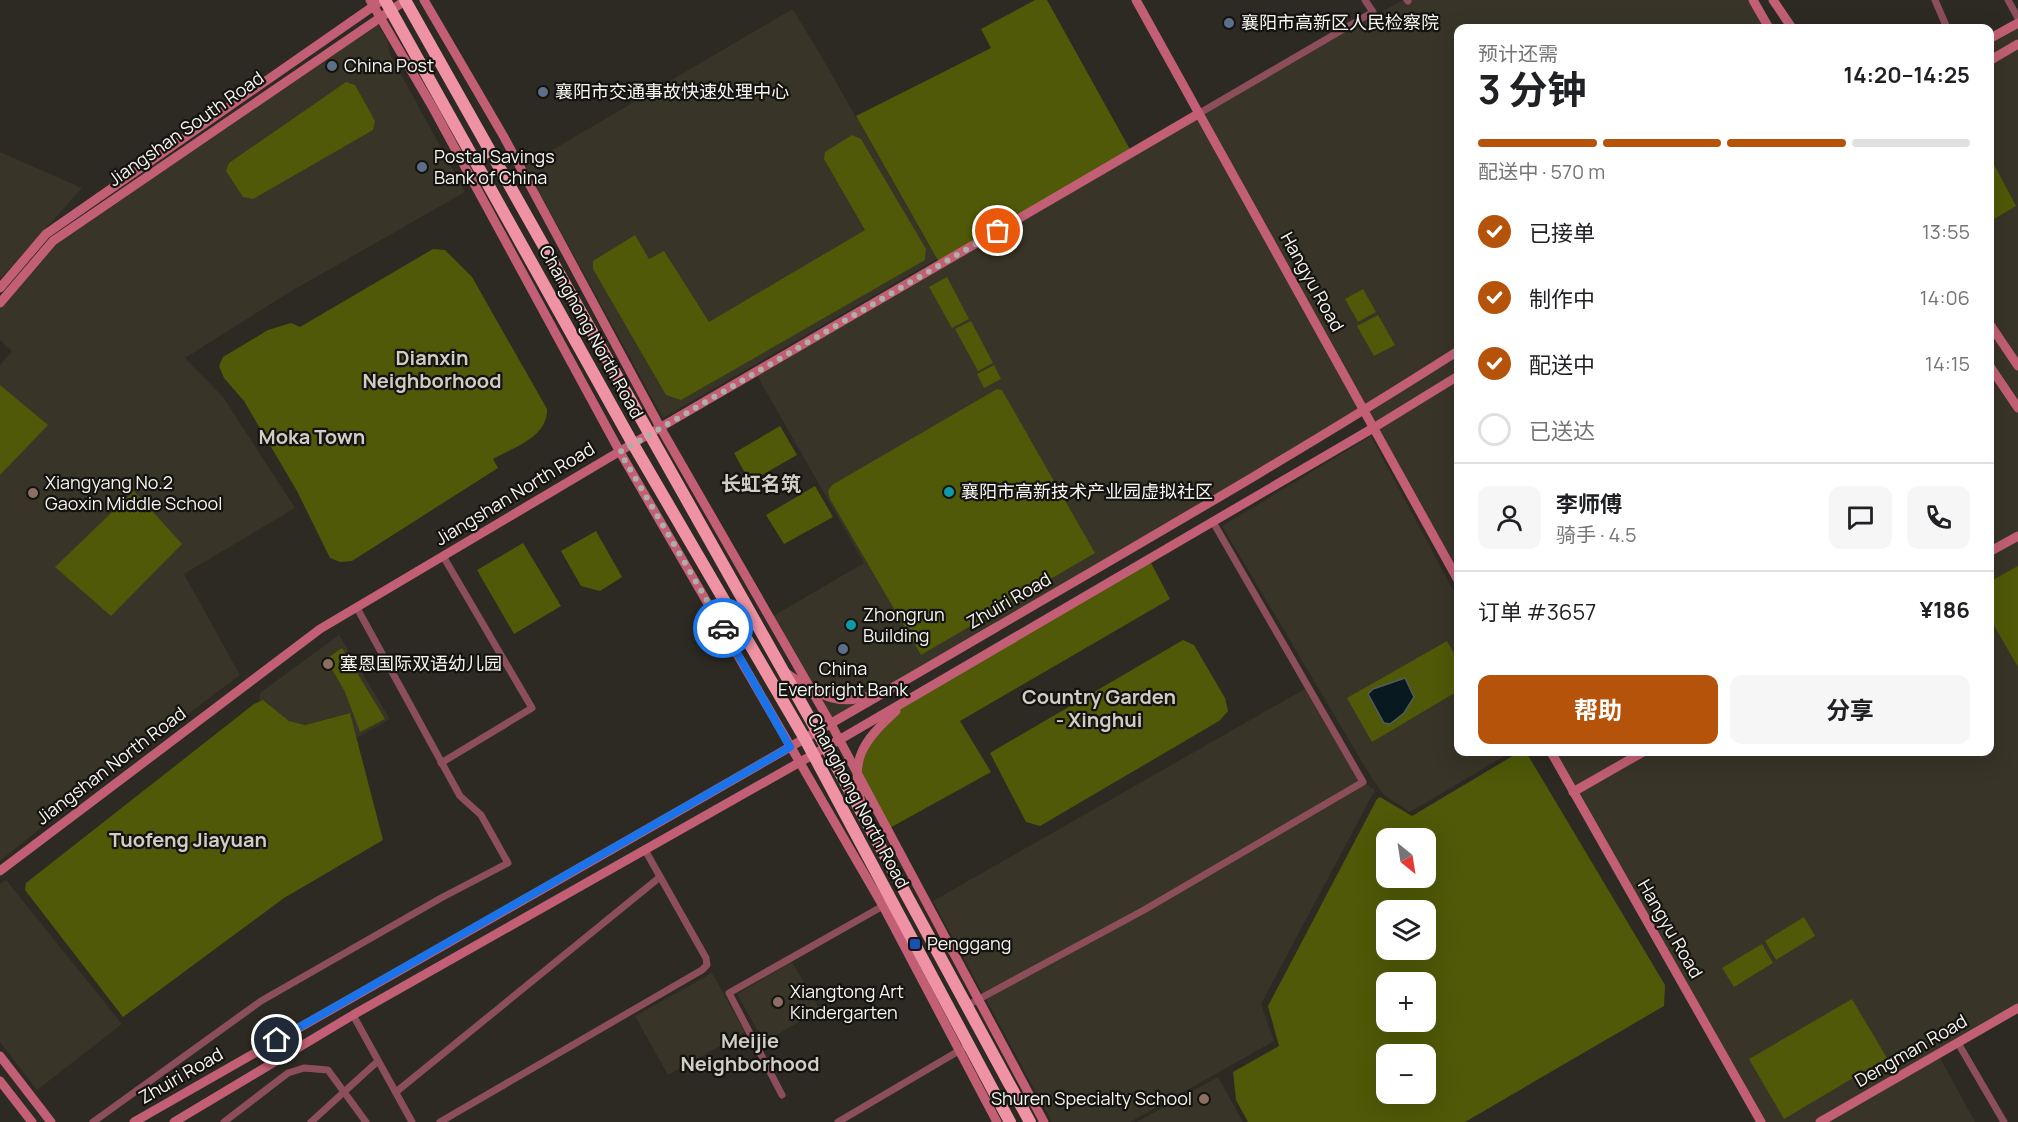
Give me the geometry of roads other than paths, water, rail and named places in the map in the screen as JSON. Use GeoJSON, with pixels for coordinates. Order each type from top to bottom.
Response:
{"type":"FeatureCollection","features":[{"type":"Feature","properties":{"kind":"highway","name":"Changhong North Road"},"geometry":{"type":"LineString","coordinates":[[406,0],[818,731],[1030,1122]]}},
{"type":"Feature","properties":{"kind":"highway","name":"Changhong North Road"},"geometry":{"type":"LineString","coordinates":[[380,5],[805,739],[964,1048],[1010,1122]]}},
{"type":"Feature","properties":{"kind":"street","name":"Jiangshan South Road"},"geometry":{"type":"LineString","coordinates":[[0,288],[46,234],[380,5],[406,0]]}},
{"type":"Feature","properties":{"kind":"street"},"geometry":{"type":"LineString","coordinates":[[424,0],[504,137],[660,427],[831,724],[980,998],[1044,1122]]}},
{"type":"Feature","properties":{"kind":"street","name":"Hangyu Road"},"geometry":{"type":"LineString","coordinates":[[1136,0],[1366,410],[1454,573]]}},
{"type":"Feature","properties":{"kind":"street"},"geometry":{"type":"LineString","coordinates":[[1198,114],[1373,12],[1365,0]]}},
{"type":"Feature","properties":{"kind":"street"},"geometry":{"type":"LineString","coordinates":[[1753,0],[1767,24]]}},
{"type":"Feature","properties":{"kind":"street"},"geometry":{"type":"LineString","coordinates":[[1773,0],[1789,24]]}},
{"type":"Feature","properties":{"kind":"street"},"geometry":{"type":"LineString","coordinates":[[1935,0],[1945,24]]}},
{"type":"Feature","properties":{"kind":"street"},"geometry":{"type":"LineString","coordinates":[[1994,36],[2018,20],[2008,0]]}},
{"type":"Feature","properties":{"kind":"street"},"geometry":{"type":"LineString","coordinates":[[380,5],[432,108],[620,452],[964,1048],[997,1122]]}},
{"type":"Feature","properties":{"kind":"street","name":"Jiangshan South Road"},"geometry":{"type":"LineString","coordinates":[[0,303],[53,241],[380,5]]}},
{"type":"Feature","properties":{"kind":"street"},"geometry":{"type":"LineString","coordinates":[[1994,58],[2018,44]]}},
{"type":"Feature","properties":{"kind":"street","name":"Jiangshan North Road"},"geometry":{"type":"LineString","coordinates":[[0,871],[312,635],[660,427],[1198,114]]}},
{"type":"Feature","properties":{"kind":"street"},"geometry":{"type":"LineString","coordinates":[[1994,330],[2018,366]]}},
{"type":"Feature","properties":{"kind":"street","name":"Zhuiri Road"},"geometry":{"type":"LineString","coordinates":[[134,1122],[831,724],[1366,410],[1454,354]]}},
{"type":"Feature","properties":{"kind":"street"},"geometry":{"type":"LineString","coordinates":[[1994,372],[2018,408]]}},
{"type":"Feature","properties":{"kind":"street","name":"Zhuiri Road"},"geometry":{"type":"LineString","coordinates":[[174,1122],[353,1015],[839,740],[1375,427],[1454,378]]}},
{"type":"Feature","properties":{"kind":"street"},"geometry":{"type":"LineString","coordinates":[[968,1005],[1144,910],[1363,782],[1213,522]]}},
{"type":"Feature","properties":{"kind":"street"},"geometry":{"type":"LineString","coordinates":[[1994,549],[2018,536]]}},
{"type":"Feature","properties":{"kind":"street"},"geometry":{"type":"LineString","coordinates":[[441,763],[532,708],[443,556]]}},
{"type":"Feature","properties":{"kind":"street"},"geometry":{"type":"LineString","coordinates":[[93,1122],[261,1001],[441,898],[508,863],[481,815],[460,796],[357,608]]}},
{"type":"Feature","properties":{"kind":"street"},"geometry":{"type":"LineString","coordinates":[[783,671],[810,688],[839,701],[860,700],[896,686]]}},
{"type":"Feature","properties":{"kind":"street"},"geometry":{"type":"LineString","coordinates":[[866,820],[856,783],[856,771],[862,751],[874,731],[909,699]]}},
{"type":"Feature","properties":{"kind":"street","name":"Hangyu Road"},"geometry":{"type":"LineString","coordinates":[[1553,756],[1761,1122]]}},
{"type":"Feature","properties":{"kind":"street"},"geometry":{"type":"LineString","coordinates":[[1572,792],[1636,756]]}},
{"type":"Feature","properties":{"kind":"street"},"geometry":{"type":"LineString","coordinates":[[440,1122],[707,965],[706,958],[645,850]]}},
{"type":"Feature","properties":{"kind":"street"},"geometry":{"type":"LineString","coordinates":[[396,1092],[660,876]]}},
{"type":"Feature","properties":{"kind":"street"},"geometry":{"type":"LineString","coordinates":[[782,1095],[729,993],[882,906]]}},
{"type":"Feature","properties":{"kind":"street","name":"Dengman Road"},"geometry":{"type":"LineString","coordinates":[[1820,1122],[2018,1008]]}},
{"type":"Feature","properties":{"kind":"street"},"geometry":{"type":"LineString","coordinates":[[353,1015],[412,1122]]}},
{"type":"Feature","properties":{"kind":"street"},"geometry":{"type":"LineString","coordinates":[[1958,1043],[2004,1122]]}},
{"type":"Feature","properties":{"kind":"street"},"geometry":{"type":"LineString","coordinates":[[838,1122],[964,1048]]}},
{"type":"Feature","properties":{"kind":"street"},"geometry":{"type":"LineString","coordinates":[[0,1056],[51,1122]]}},
{"type":"Feature","properties":{"kind":"street"},"geometry":{"type":"LineString","coordinates":[[311,1122],[378,1061]]}},
{"type":"Feature","properties":{"kind":"street"},"geometry":{"type":"LineString","coordinates":[[224,1122],[288,1073],[304,1068],[328,1070],[366,1122]]}},
{"type":"Feature","properties":{"kind":"street"},"geometry":{"type":"LineString","coordinates":[[0,1081],[32,1122]]}},
{"type":"Feature","properties":{"kind":"place","name":"襄阳市高新区人民检察院"},"geometry":{"type":"Point","coordinates":[1229,23]}},
{"type":"Feature","properties":{"kind":"place","name":"China Post"},"geometry":{"type":"Point","coordinates":[332,66]}},
{"type":"Feature","properties":{"kind":"place","name":"襄阳市交通事故快速处理中心"},"geometry":{"type":"Point","coordinates":[543,92]}},
{"type":"Feature","properties":{"kind":"place","name":"Postal Savings Bank of China"},"geometry":{"type":"Point","coordinates":[422,167]}},
{"type":"Feature","properties":{"kind":"place","name":"襄阳市高新技术产业园虚拟社区"},"geometry":{"type":"Point","coordinates":[949,492]}},
{"type":"Feature","properties":{"kind":"place","name":"Xiangyang No.2 Gaoxin Middle School"},"geometry":{"type":"Point","coordinates":[33,493]}},
{"type":"Feature","properties":{"kind":"place","name":"Zhongrun Building"},"geometry":{"type":"Point","coordinates":[851,625]}},
{"type":"Feature","properties":{"kind":"place","name":"China Everbright Bank"},"geometry":{"type":"Point","coordinates":[843,649]}},
{"type":"Feature","properties":{"kind":"place","name":"塞恩国际双语幼儿园"},"geometry":{"type":"Point","coordinates":[328,664]}},
{"type":"Feature","properties":{"kind":"place","name":"Penggang"},"geometry":{"type":"Point","coordinates":[915,944]}},
{"type":"Feature","properties":{"kind":"place","name":"Xiangtong Art Kindergarten"},"geometry":{"type":"Point","coordinates":[778,1002]}},
{"type":"Feature","properties":{"kind":"place","name":"Shuren Specialty School"},"geometry":{"type":"Point","coordinates":[1204,1099]}},
{"type":"Feature","properties":{"kind":"district","name":"Dianxin Neighborhood"},"geometry":{"type":"Point","coordinates":[432,370]}},
{"type":"Feature","properties":{"kind":"district","name":"Moka Town"},"geometry":{"type":"Point","coordinates":[312,437]}},
{"type":"Feature","properties":{"kind":"district","name":"长虹名筑"},"geometry":{"type":"Point","coordinates":[761,484]}},
{"type":"Feature","properties":{"kind":"district","name":"Country Garden - Xinghui"},"geometry":{"type":"Point","coordinates":[1099,708]}},
{"type":"Feature","properties":{"kind":"district","name":"Tuofeng Jiayuan"},"geometry":{"type":"Point","coordinates":[188,840]}},
{"type":"Feature","properties":{"kind":"district","name":"Meijie Neighborhood"},"geometry":{"type":"Point","coordinates":[750,1052]}}]}
